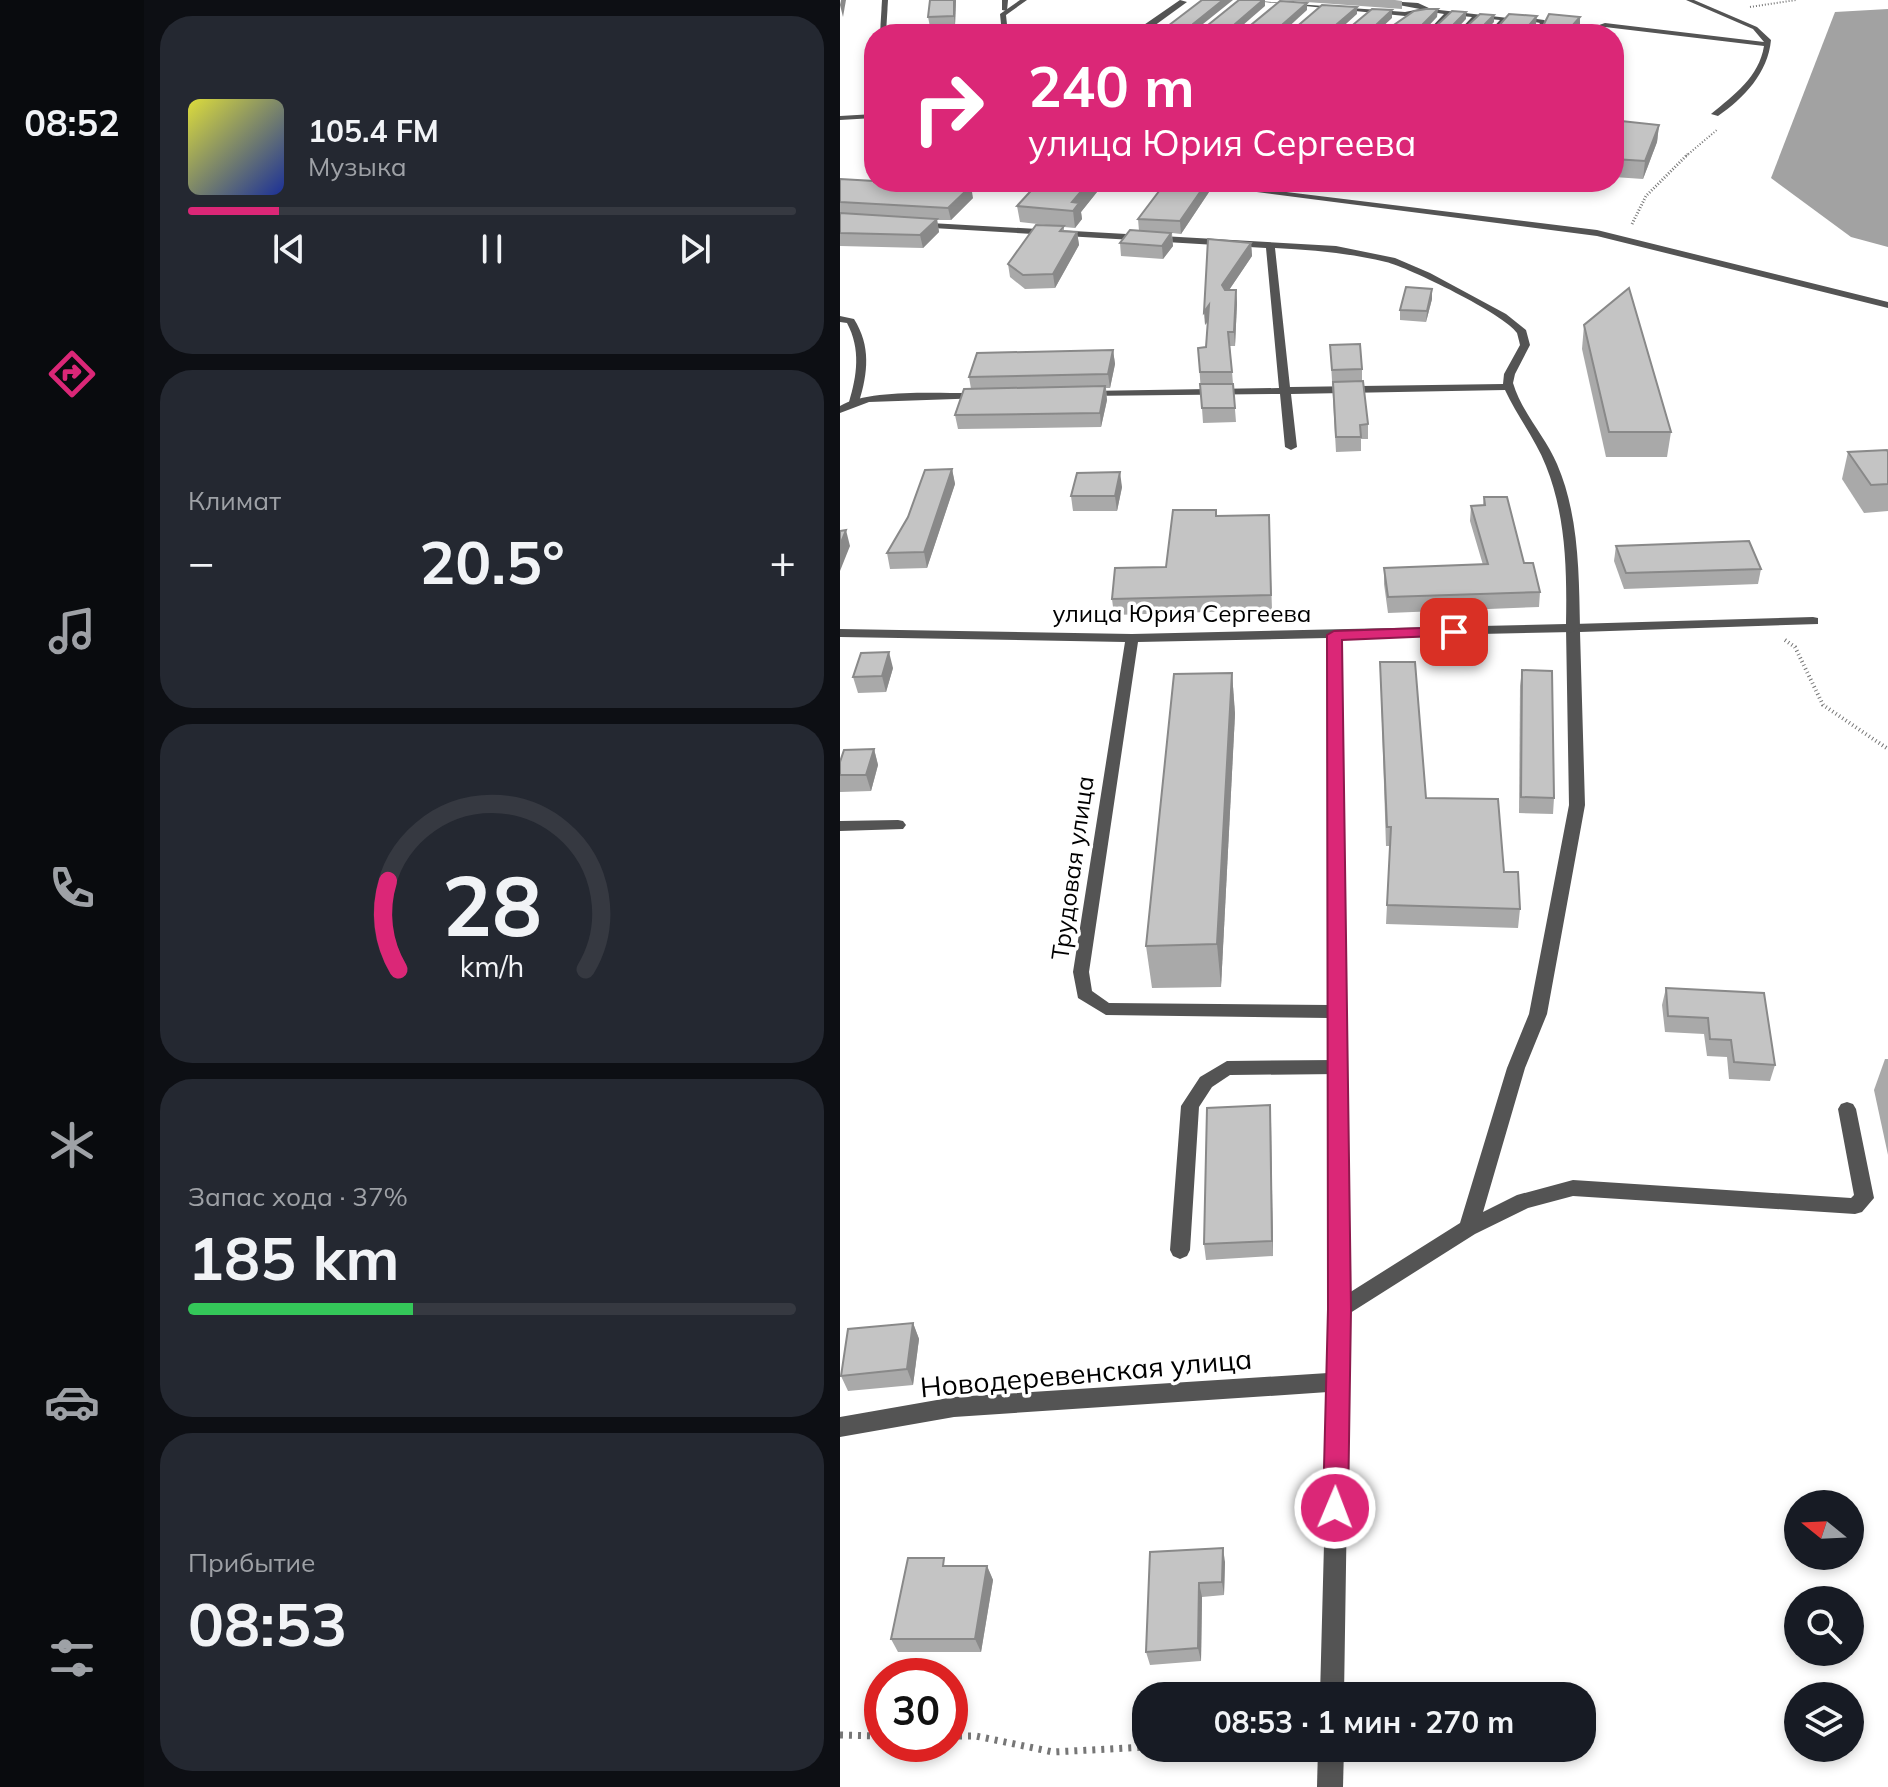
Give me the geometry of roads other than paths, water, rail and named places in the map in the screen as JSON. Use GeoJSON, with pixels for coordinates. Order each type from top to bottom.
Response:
{"type":"FeatureCollection","features":[{"type":"Feature","properties":{"kind":"street"},"geometry":{"type":"LineString","coordinates":[[884,24],[885,0]]}},
{"type":"Feature","properties":{"kind":"street"},"geometry":{"type":"LineString","coordinates":[[1005,0],[1005,24]]}},
{"type":"Feature","properties":{"kind":"street"},"geometry":{"type":"LineString","coordinates":[[1005,10],[1024,0]]}},
{"type":"Feature","properties":{"kind":"street"},"geometry":{"type":"LineString","coordinates":[[1153,24],[1183,0]]}},
{"type":"Feature","properties":{"kind":"street"},"geometry":{"type":"LineString","coordinates":[[1247,0],[1405,14],[1423,10],[1540,19],[1543,24]]}},
{"type":"Feature","properties":{"kind":"street"},"geometry":{"type":"LineString","coordinates":[[1375,0],[1418,5],[1423,10]]}},
{"type":"Feature","properties":{"kind":"street"},"geometry":{"type":"LineString","coordinates":[[1689,0],[1718,15],[1755,28],[1768,40],[1763,61],[1731,105],[1715,114]]}},
{"type":"Feature","properties":{"kind":"street"},"geometry":{"type":"LineString","coordinates":[[1268,11],[1277,3]]}},
{"type":"Feature","properties":{"kind":"street"},"geometry":{"type":"LineString","coordinates":[[1309,16],[1319,7]]}},
{"type":"Feature","properties":{"kind":"street"},"geometry":{"type":"LineString","coordinates":[[1360,19],[1369,11]]}},
{"type":"Feature","properties":{"kind":"street"},"geometry":{"type":"LineString","coordinates":[[1438,24],[1449,13]]}},
{"type":"Feature","properties":{"kind":"street"},"geometry":{"type":"LineString","coordinates":[[1393,24],[1405,14]]}},
{"type":"Feature","properties":{"kind":"street"},"geometry":{"type":"LineString","coordinates":[[1469,24],[1478,15]]}},
{"type":"Feature","properties":{"kind":"street"},"geometry":{"type":"LineString","coordinates":[[1499,24],[1505,18],[1501,17]]}},
{"type":"Feature","properties":{"kind":"street"},"geometry":{"type":"LineString","coordinates":[[1624,27],[1768,44]]}},
{"type":"Feature","properties":{"kind":"street"},"geometry":{"type":"LineString","coordinates":[[840,118],[864,117]]}},
{"type":"Feature","properties":{"kind":"street"},"geometry":{"type":"LineString","coordinates":[[1265,192],[1597,233],[1888,305]]}},
{"type":"Feature","properties":{"kind":"street"},"geometry":{"type":"LineString","coordinates":[[902,223],[1336,249],[1392,260],[1427,275],[1503,316],[1522,332],[1525,345],[1508,377],[1508,387],[1532,425],[1552,467],[1573,553],[1577,805],[1538,1014],[1516,1068],[1468,1228]]}},
{"type":"Feature","properties":{"kind":"street"},"geometry":{"type":"LineString","coordinates":[[1270,247],[1291,447]]}},
{"type":"Feature","properties":{"kind":"street"},"geometry":{"type":"LineString","coordinates":[[840,319],[851,321],[861,352],[862,378],[854,402]]}},
{"type":"Feature","properties":{"kind":"street"},"geometry":{"type":"LineString","coordinates":[[1077,395],[1508,387]]}},
{"type":"Feature","properties":{"kind":"street"},"geometry":{"type":"LineString","coordinates":[[840,410],[854,402],[869,399],[997,396]]}},
{"type":"Feature","properties":{"kind":"street","name":"улица Юрия Сергеева"},"geometry":{"type":"LineString","coordinates":[[840,633],[1132,638],[1813,621]]}},
{"type":"Feature","properties":{"kind":"street"},"geometry":{"type":"LineString","coordinates":[[1332,1682],[1340,1309],[1334,635]]}},
{"type":"Feature","properties":{"kind":"street","name":"Трудовая улица"},"geometry":{"type":"LineString","coordinates":[[1132,638],[1081,972],[1084,994],[1106,1009],[1337,1012]]}},
{"type":"Feature","properties":{"kind":"street"},"geometry":{"type":"LineString","coordinates":[[840,826],[898,825]]}},
{"type":"Feature","properties":{"kind":"street"},"geometry":{"type":"LineString","coordinates":[[1180,1250],[1190,1106],[1206,1082],[1227,1068],[1338,1067]]}},
{"type":"Feature","properties":{"kind":"street"},"geometry":{"type":"LineString","coordinates":[[1340,1309],[1468,1228],[1524,1201],[1573,1188],[1855,1206],[1864,1198],[1847,1109]]}},
{"type":"Feature","properties":{"kind":"street","name":"Новодеревенская улица"},"geometry":{"type":"LineString","coordinates":[[840,1427],[954,1407],[1338,1382]]}},
{"type":"Feature","properties":{"kind":"street"},"geometry":{"type":"LineString","coordinates":[[1330,1787],[1331,1762]]}}]}
